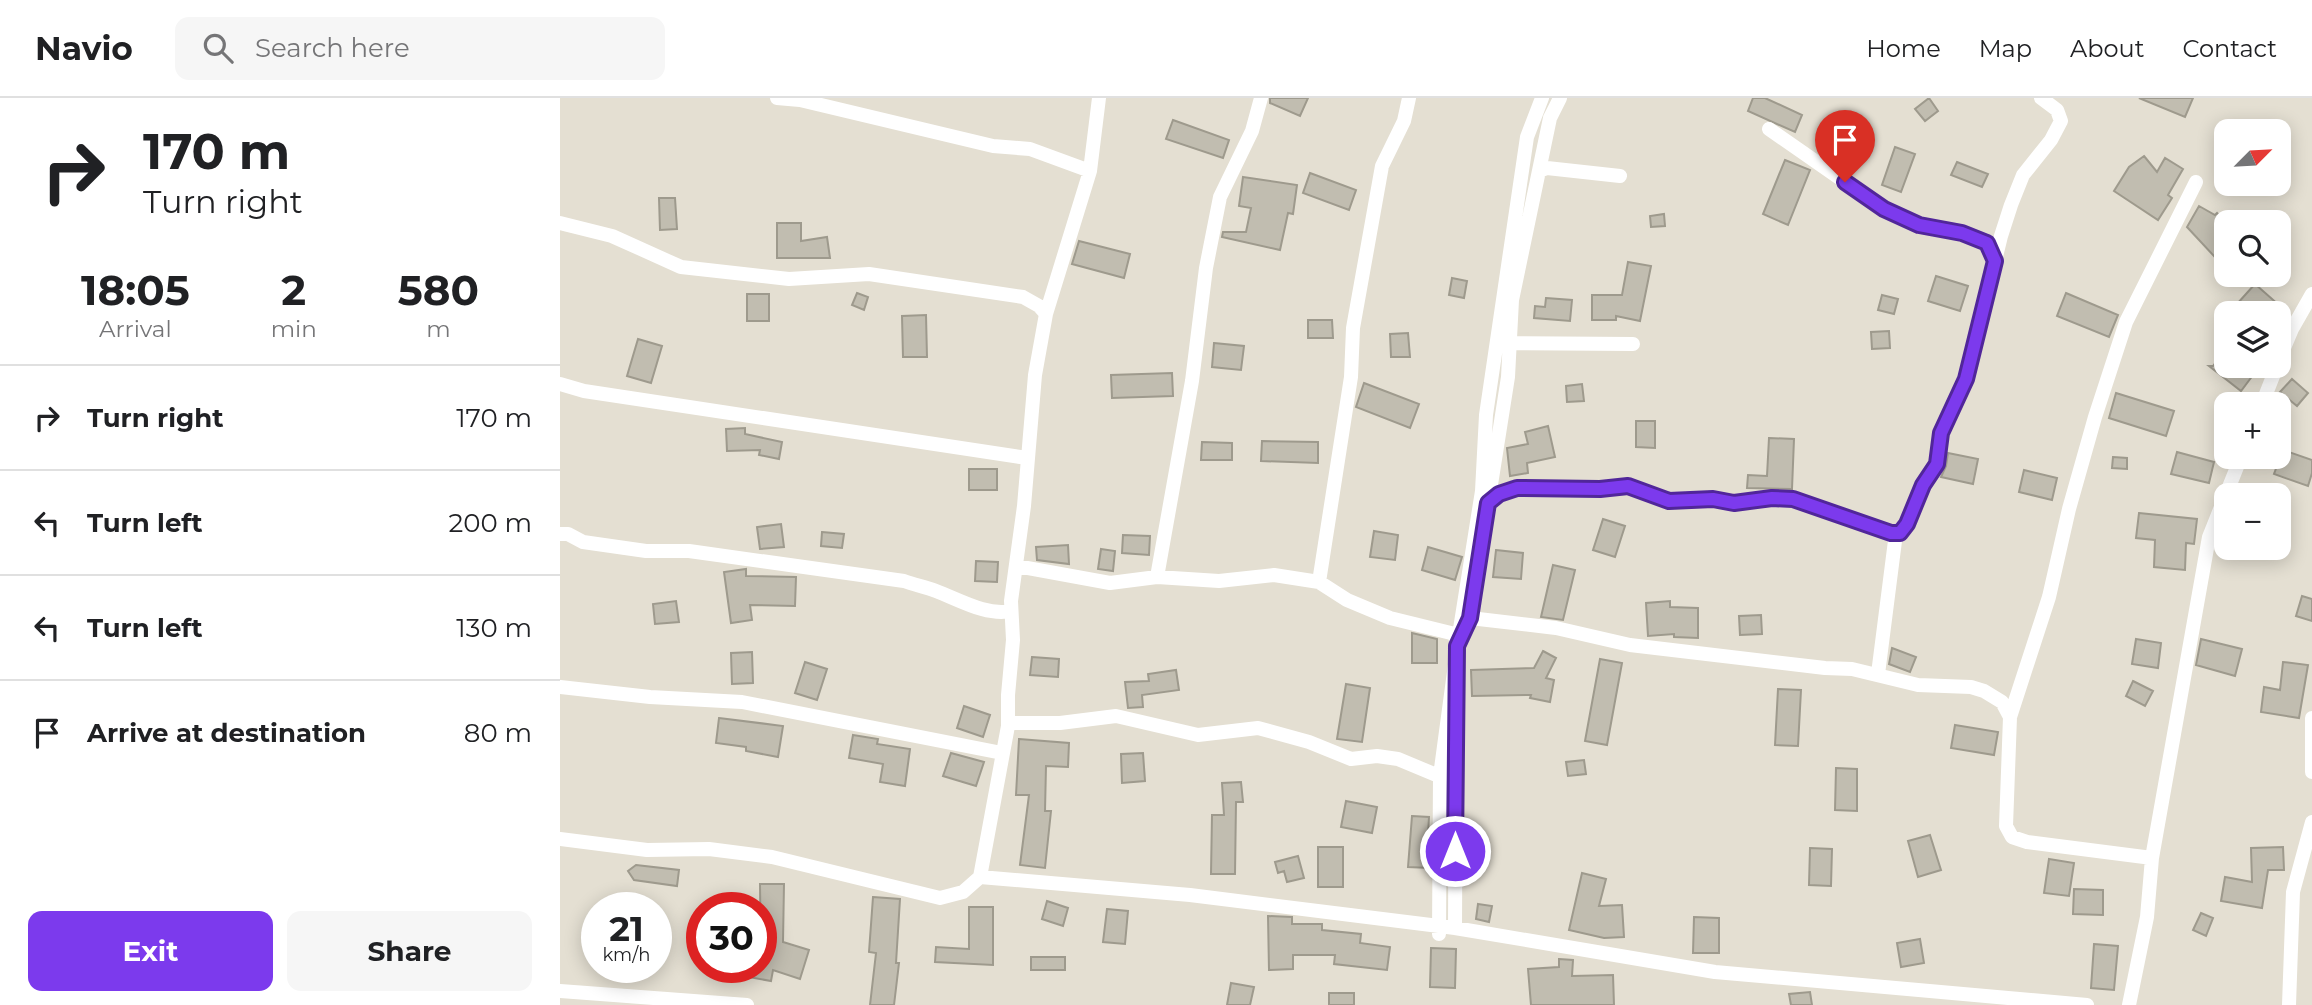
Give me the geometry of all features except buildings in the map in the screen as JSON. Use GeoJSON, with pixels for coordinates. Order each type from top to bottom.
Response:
{"type":"FeatureCollection","features":[{"type":"Feature","properties":{"kind":"street"},"geometry":{"type":"LineString","coordinates":[[777,98],[800,100],[993,146],[1030,149],[1090,171]]}},
{"type":"Feature","properties":{"kind":"street"},"geometry":{"type":"LineString","coordinates":[[560,839],[647,850],[709,849],[772,857],[940,898],[963,892],[981,877],[1008,723],[1012,611],[1035,375],[1046,314],[1090,171],[1099,98]]}},
{"type":"Feature","properties":{"kind":"street"},"geometry":{"type":"LineString","coordinates":[[1157,577],[1192,381],[1206,268],[1220,197],[1252,131],[1261,98]]}},
{"type":"Feature","properties":{"kind":"street"},"geometry":{"type":"LineString","coordinates":[[1319,582],[1351,377],[1353,328],[1382,166],[1404,121],[1409,98]]}},
{"type":"Feature","properties":{"kind":"street"},"geometry":{"type":"LineString","coordinates":[[1438,935],[1440,776],[1482,491],[1486,415],[1496,343],[1527,137],[1542,98]]}},
{"type":"Feature","properties":{"kind":"street"},"geometry":{"type":"LineString","coordinates":[[1455,928],[1458,640],[1470,618],[1508,377],[1512,300],[1550,118],[1560,98]]}},
{"type":"Feature","properties":{"kind":"street"},"geometry":{"type":"LineString","coordinates":[[1488,503],[1499,494],[1517,488],[1600,489],[1628,486],[1669,501],[1713,499],[1734,503],[1772,498],[1793,499],[1882,531],[1900,533],[1907,524],[1923,485],[1937,464],[1941,433],[1966,379],[2011,205],[2023,175],[2051,140],[2061,121],[2057,110],[2041,98]]}},
{"type":"Feature","properties":{"kind":"street"},"geometry":{"type":"LineString","coordinates":[[1769,129],[1884,209],[1919,225],[1962,233],[1987,243],[1995,261]]}},
{"type":"Feature","properties":{"kind":"street"},"geometry":{"type":"LineString","coordinates":[[1539,171],[1547,168],[1620,177]]}},
{"type":"Feature","properties":{"kind":"street"},"geometry":{"type":"LineString","coordinates":[[2152,858],[2026,842],[2012,836],[2006,826],[2010,717],[2049,597],[2069,509],[2126,323],[2196,182]]}},
{"type":"Feature","properties":{"kind":"street"},"geometry":{"type":"LineString","coordinates":[[560,223],[612,236],[681,267],[789,279],[869,274],[1023,297],[1039,306],[1046,314]]}},
{"type":"Feature","properties":{"kind":"street"},"geometry":{"type":"LineString","coordinates":[[2291,332],[2312,294]]}},
{"type":"Feature","properties":{"kind":"street"},"geometry":{"type":"LineString","coordinates":[[1496,343],[1633,344]]}},
{"type":"Feature","properties":{"kind":"street"},"geometry":{"type":"LineString","coordinates":[[560,384],[584,391],[1027,458]]}},
{"type":"Feature","properties":{"kind":"street"},"geometry":{"type":"LineString","coordinates":[[2129,1005],[2147,917],[2152,858],[2209,537],[2236,469]]}},
{"type":"Feature","properties":{"kind":"street"},"geometry":{"type":"LineString","coordinates":[[1878,674],[1896,533]]}},
{"type":"Feature","properties":{"kind":"street"},"geometry":{"type":"LineString","coordinates":[[560,534],[568,534],[583,542],[646,551],[699,553],[904,581],[936,591],[960,603],[1000,613],[1012,611]]}},
{"type":"Feature","properties":{"kind":"street"},"geometry":{"type":"LineString","coordinates":[[1016,566],[1110,583],[1157,577],[1219,581],[1274,575],[1319,582],[1347,600],[1390,618],[1458,640]]}},
{"type":"Feature","properties":{"kind":"street"},"geometry":{"type":"LineString","coordinates":[[1470,618],[1556,628],[1630,645],[1852,669],[1918,685],[1970,687],[1984,691],[2002,702],[2010,717]]}},
{"type":"Feature","properties":{"kind":"street"},"geometry":{"type":"LineString","coordinates":[[560,687],[650,697],[742,702],[1002,753]]}},
{"type":"Feature","properties":{"kind":"street"},"geometry":{"type":"LineString","coordinates":[[1008,723],[1060,723],[1116,716],[1198,735],[1258,728],[1309,742],[1351,759],[1377,756],[1398,759],[1434,774],[1456,774]]}},
{"type":"Feature","properties":{"kind":"street"},"geometry":{"type":"LineString","coordinates":[[2312,718],[2312,772]]}},
{"type":"Feature","properties":{"kind":"street"},"geometry":{"type":"LineString","coordinates":[[2290,1005],[2293,892],[2312,822]]}},
{"type":"Feature","properties":{"kind":"street"},"geometry":{"type":"LineString","coordinates":[[981,877],[1190,895],[1455,928],[1715,972],[1981,1000],[2087,1005]]}},
{"type":"Feature","properties":{"kind":"street"},"geometry":{"type":"LineString","coordinates":[[560,991],[747,1005]]}},
{"type":"Feature","properties":{"kind":"route"},"geometry":{"type":"LineString","coordinates":[[1455,851],[1457,646],[1470,618],[1488,503],[1499,494],[1517,488],[1600,489],[1628,486],[1669,501],[1713,499],[1734,503],[1772,498],[1793,499],[1891,533],[1900,533],[1907,524],[1923,485],[1937,464],[1941,433],[1966,379],[1995,261],[1987,243],[1962,233],[1919,225],[1884,209],[1845,182]]}}]}
